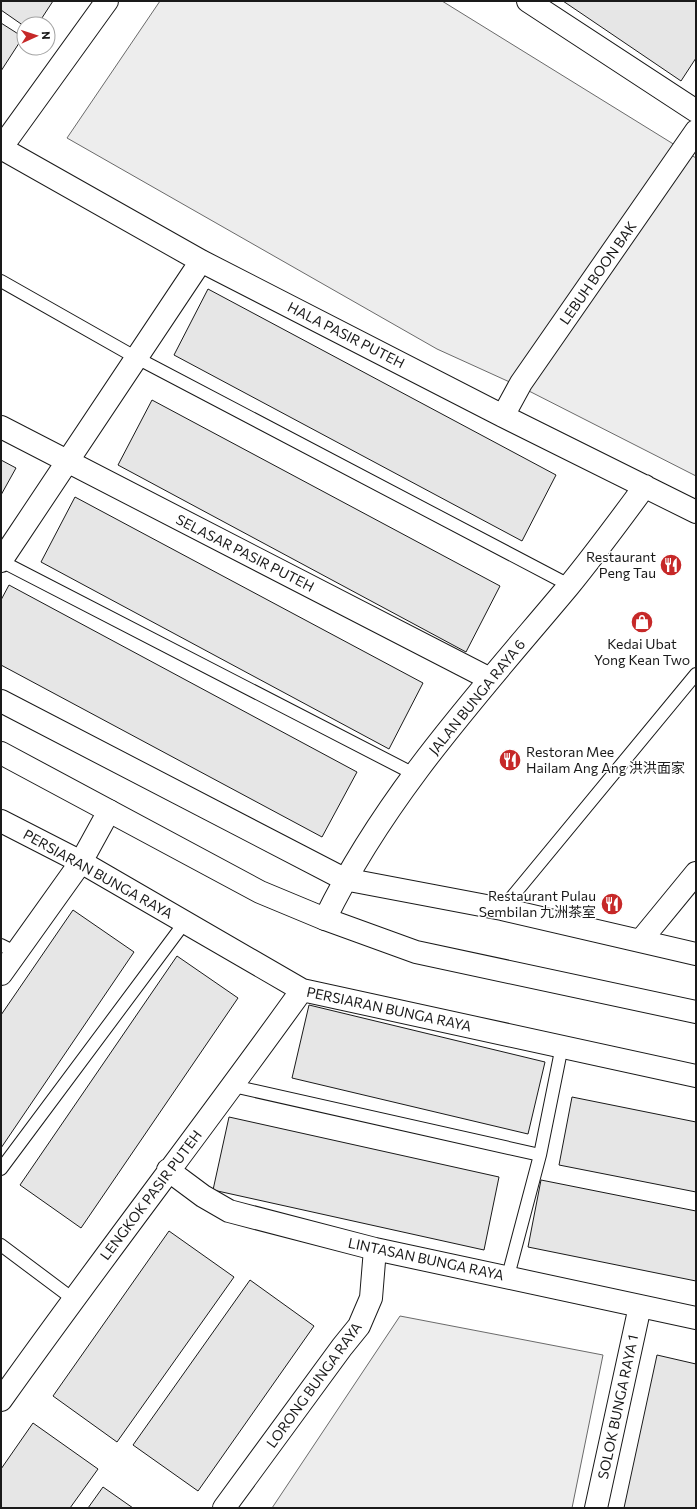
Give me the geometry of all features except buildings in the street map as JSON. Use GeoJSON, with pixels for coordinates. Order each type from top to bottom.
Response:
{"type":"FeatureCollection","features":[{"type":"Feature","properties":{"kind":"street"},"geometry":{"type":"LineString","coordinates":[[1,148],[107,1]]}},
{"type":"Feature","properties":{"kind":"street"},"geometry":{"type":"LineString","coordinates":[[528,1],[696,111]]}},
{"type":"Feature","properties":{"kind":"street","name":"LEBUH BOON BAK"},"geometry":{"type":"LineString","coordinates":[[503,416],[521,383],[696,131]]}},
{"type":"Feature","properties":{"kind":"street","name":"HALA PASIR PUTEH"},"geometry":{"type":"LineString","coordinates":[[1,148],[201,261],[503,416],[696,512]]}},
{"type":"Feature","properties":{"kind":"street"},"geometry":{"type":"LineString","coordinates":[[1,561],[201,261]]}},
{"type":"Feature","properties":{"kind":"street","name":"SELASAR PASIR PUTEH"},"geometry":{"type":"LineString","coordinates":[[1,427],[490,679]]}},
{"type":"Feature","properties":{"kind":"street","name":"JALAN BUNGA RAYA 6"},"geometry":{"type":"LineString","coordinates":[[325,919],[344,879],[414,774],[490,679],[569,585],[646,486]]}},
{"type":"Feature","properties":{"kind":"street"},"geometry":{"type":"LineString","coordinates":[[1,701],[344,879],[502,909],[696,954]]}},
{"type":"Feature","properties":{"kind":"street"},"geometry":{"type":"LineString","coordinates":[[1,753],[260,892],[325,919],[416,952],[696,1012]]}},
{"type":"Feature","properties":{"kind":"street"},"geometry":{"type":"LineString","coordinates":[[1,974],[9,949],[81,862],[109,811]]}},
{"type":"Feature","properties":{"kind":"street","name":"PERSIARAN BUNGA RAYA"},"geometry":{"type":"LineString","coordinates":[[1,821],[81,862],[302,990],[696,1076]]}},
{"type":"Feature","properties":{"kind":"street"},"geometry":{"type":"LineString","coordinates":[[640,940],[696,873]]}},
{"type":"Feature","properties":{"kind":"street","name":"LENGKOK PASIR PUTEH"},"geometry":{"type":"LineString","coordinates":[[1,1400],[73,1299],[168,1170],[233,1086],[302,990]]}},
{"type":"Feature","properties":{"kind":"street","name":"LINTASAN BUNGA RAYA"},"geometry":{"type":"LineString","coordinates":[[168,1170],[203,1196],[229,1211],[375,1249],[508,1276],[696,1318]]}},
{"type":"Feature","properties":{"kind":"street","name":"LORONG BUNGA RAYA"},"geometry":{"type":"LineString","coordinates":[[224,1508],[359,1326],[371,1298],[375,1249]]}},
{"type":"Feature","properties":{"kind":"street","name":"SOLOK BUNGA RAYA 1"},"geometry":{"type":"LineString","coordinates":[[596,1508],[640,1306]]}},
{"type":"Feature","properties":{"kind":"lane"},"geometry":{"type":"LineString","coordinates":[[1,281],[136,357],[569,585]]}},
{"type":"Feature","properties":{"kind":"lane"},"geometry":{"type":"LineString","coordinates":[[1,561],[414,774]]}},
{"type":"Feature","properties":{"kind":"lane"},"geometry":{"type":"LineString","coordinates":[[502,909],[696,674]]}},
{"type":"Feature","properties":{"kind":"lane"},"geometry":{"type":"LineString","coordinates":[[1,1168],[184,922]]}},
{"type":"Feature","properties":{"kind":"lane"},"geometry":{"type":"LineString","coordinates":[[508,1276],[540,1155],[562,1046]]}},
{"type":"Feature","properties":{"kind":"lane"},"geometry":{"type":"LineString","coordinates":[[233,1086],[540,1155]]}},
{"type":"Feature","properties":{"kind":"lane"},"geometry":{"type":"LineString","coordinates":[[1,1245],[73,1299]]}},
{"type":"Feature","properties":{"kind":"shaded area"},"geometry":{"type":"Polygon","coordinates":[[[160,1],[442,1],[696,158],[696,476],[525,389],[437,349],[67,138],[160,1]]]}},
{"type":"Feature","properties":{"kind":"shaded area"},"geometry":{"type":"Polygon","coordinates":[[[400,1316],[603,1355],[572,1508],[272,1508],[400,1316]]]}},
{"type":"Feature","properties":{"kind":"place","name":"Restaurant Peng Tau"},"geometry":{"type":"Point","coordinates":[671,565]}},
{"type":"Feature","properties":{"kind":"place","name":"Kedai Ubat Yong Kean Two"},"geometry":{"type":"Point","coordinates":[642,622]}},
{"type":"Feature","properties":{"kind":"place","name":"Restoran Mee Hailam Ang Ang 洪洪面家"},"geometry":{"type":"Point","coordinates":[510,760]}},
{"type":"Feature","properties":{"kind":"place","name":"Restaurant Pulau Sembilan 九洲茶室"},"geometry":{"type":"Point","coordinates":[612,904]}}]}
